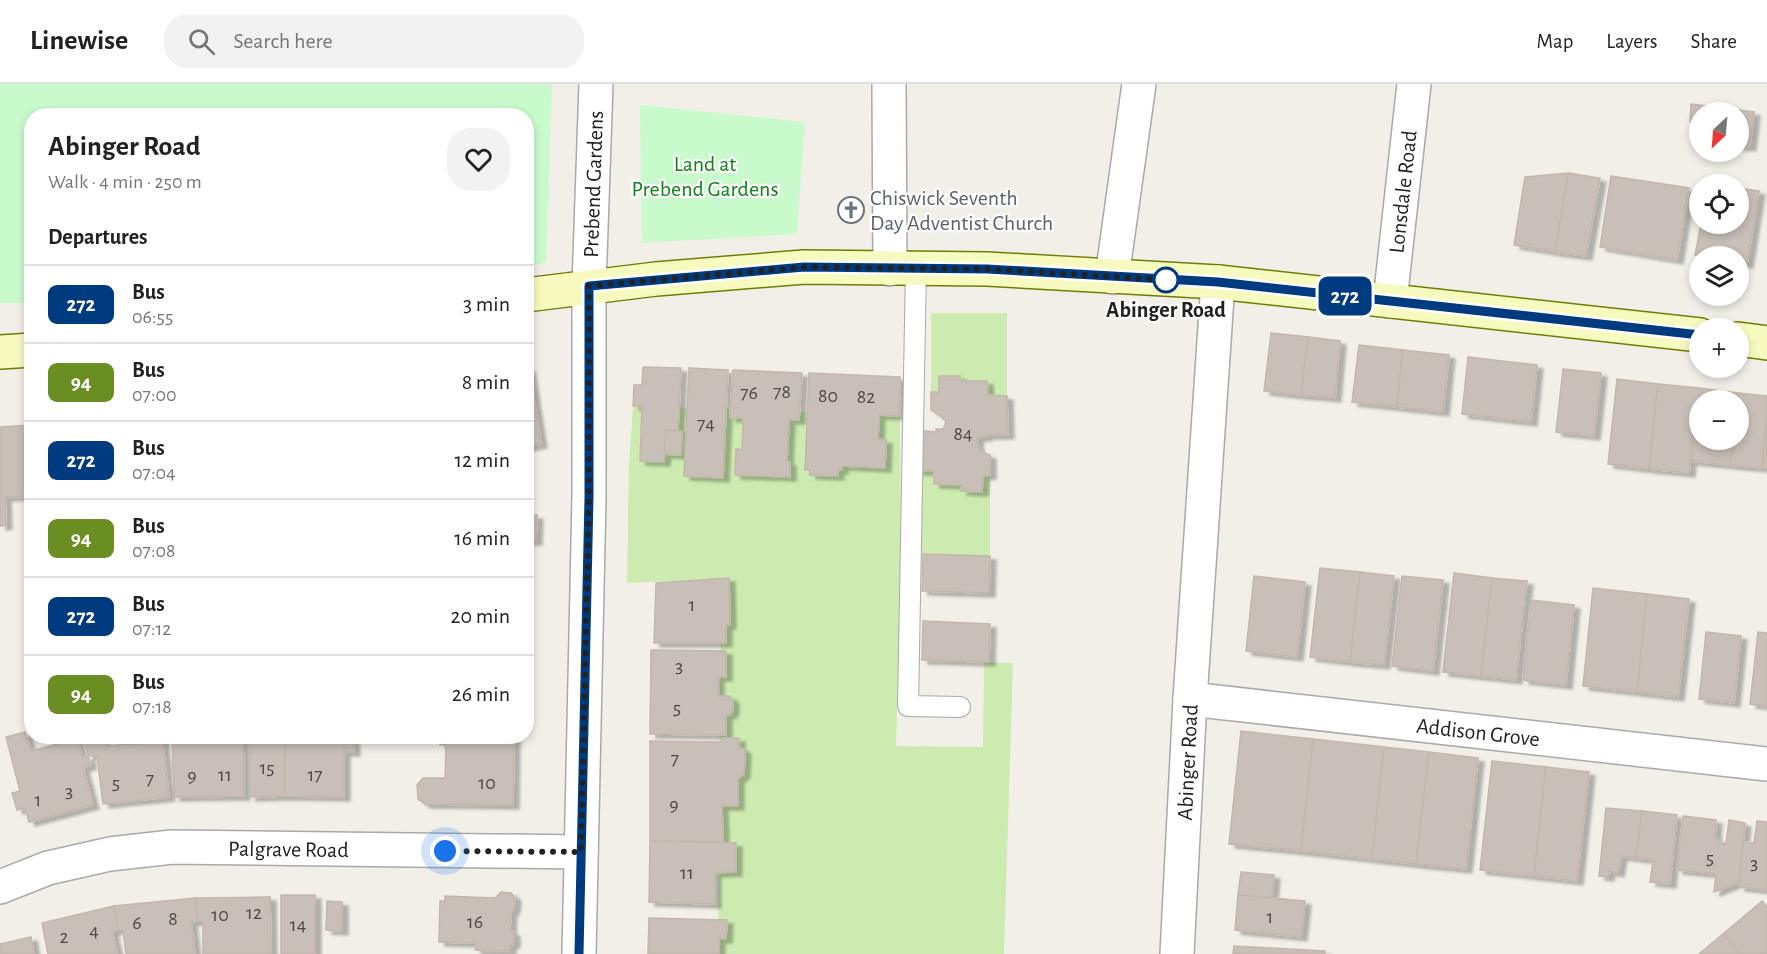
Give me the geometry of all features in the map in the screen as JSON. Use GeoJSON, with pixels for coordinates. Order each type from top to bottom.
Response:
{"type":"FeatureCollection","features":[{"type":"Feature","properties":{"kind":"main road"},"geometry":{"type":"LineString","coordinates":[[534,294],[589,286],[804,267],[903,268],[1218,282],[1689,334]]}},
{"type":"Feature","properties":{"kind":"main road"},"geometry":{"type":"LineString","coordinates":[[1749,340],[1767,342]]}},
{"type":"Feature","properties":{"kind":"main road"},"geometry":{"type":"LineString","coordinates":[[0,352],[24,350]]}},
{"type":"Feature","properties":{"kind":"street","name":"Prebend Gardens"},"geometry":{"type":"LineString","coordinates":[[579,954],[589,497],[589,286],[596,84]]}},
{"type":"Feature","properties":{"kind":"street"},"geometry":{"type":"LineString","coordinates":[[889,84],[903,268]]}},
{"type":"Feature","properties":{"kind":"street"},"geometry":{"type":"LineString","coordinates":[[1112,277],[1139,84]]}},
{"type":"Feature","properties":{"kind":"street","name":"Lonsdale Road"},"geometry":{"type":"LineString","coordinates":[[1390,301],[1414,84]]}},
{"type":"Feature","properties":{"kind":"street","name":"Abinger Road"},"geometry":{"type":"LineString","coordinates":[[1177,954],[1190,699],[1218,282]]}},
{"type":"Feature","properties":{"kind":"street","name":"Addison Grove"},"geometry":{"type":"LineString","coordinates":[[1190,699],[1767,764]]}},
{"type":"Feature","properties":{"kind":"street","name":"Palgrave Road"},"geometry":{"type":"LineString","coordinates":[[0,887],[48,868],[110,854],[172,847],[581,852]]}},
{"type":"Feature","properties":{"kind":"lane"},"geometry":{"type":"LineString","coordinates":[[903,268],[908,706],[960,706]]}},
{"type":"Feature","properties":{"kind":"green space"},"geometry":{"type":"Polygon","coordinates":[[[0,84],[552,84],[546,263],[534,264],[534,108],[24,108],[24,303],[0,303],[0,84]]]}},
{"type":"Feature","properties":{"kind":"green space","name":"Land at Prebend Gardens"},"geometry":{"type":"Polygon","coordinates":[[[640,105],[805,122],[797,234],[642,243],[640,105]]]}},
{"type":"Feature","properties":{"kind":"green space"},"geometry":{"type":"Polygon","coordinates":[[[931,313],[1007,313],[1007,396],[988,395],[987,381],[960,381],[959,376],[939,376],[939,392],[931,392],[931,313]]]}},
{"type":"Feature","properties":{"kind":"green space"},"geometry":{"type":"Polygon","coordinates":[[[633,406],[900,416],[901,567],[896,746],[983,747],[984,662],[1013,663],[1004,954],[718,954],[721,579],[627,583],[629,465],[633,406]]]}},
{"type":"Feature","properties":{"kind":"green space"},"geometry":{"type":"Polygon","coordinates":[[[917,471],[934,471],[934,484],[962,485],[961,491],[983,476],[990,475],[990,556],[917,553],[917,471]]]}},
{"type":"Feature","properties":{"kind":"building"},"geometry":{"type":"Polygon","coordinates":[[[1749,111],[1754,112],[1749,147],[1749,111]]]}},
{"type":"Feature","properties":{"kind":"building"},"geometry":{"type":"Polygon","coordinates":[[[1568,173],[1600,178],[1586,256],[1555,252],[1568,173]]]}},
{"type":"Feature","properties":{"kind":"building"},"geometry":{"type":"Polygon","coordinates":[[[1568,173],[1555,252],[1514,245],[1525,177],[1568,173]]]}},
{"type":"Feature","properties":{"kind":"building"},"geometry":{"type":"Polygon","coordinates":[[[1611,176],[1689,188],[1677,260],[1600,247],[1611,176]]]}},
{"type":"Feature","properties":{"kind":"building"},"geometry":{"type":"Polygon","coordinates":[[[1749,190],[1759,191],[1749,252],[1749,246],[1697,246],[1699,234],[1749,234],[1749,190]]]}},
{"type":"Feature","properties":{"kind":"building"},"geometry":{"type":"Polygon","coordinates":[[[1271,333],[1308,337],[1301,395],[1264,391],[1271,333]]]}},
{"type":"Feature","properties":{"kind":"building"},"geometry":{"type":"Polygon","coordinates":[[[1308,337],[1340,341],[1335,398],[1301,395],[1308,337]]]}},
{"type":"Feature","properties":{"kind":"building"},"geometry":{"type":"Polygon","coordinates":[[[1359,345],[1403,350],[1397,407],[1352,402],[1359,345]]]}},
{"type":"Feature","properties":{"kind":"building"},"geometry":{"type":"Polygon","coordinates":[[[1403,350],[1449,355],[1443,412],[1397,407],[1403,350]]]}},
{"type":"Feature","properties":{"kind":"building"},"geometry":{"type":"Polygon","coordinates":[[[1468,357],[1537,365],[1531,422],[1462,414],[1468,357]]]}},
{"type":"Feature","properties":{"kind":"building"},"geometry":{"type":"Polygon","coordinates":[[[643,367],[681,368],[678,430],[666,430],[664,462],[640,461],[642,406],[633,406],[634,385],[642,385],[643,367]]]}},
{"type":"Feature","properties":{"kind":"building"},"geometry":{"type":"Polygon","coordinates":[[[689,368],[728,370],[723,478],[684,476],[689,368]]]}},
{"type":"Feature","properties":{"kind":"building"},"geometry":{"type":"Polygon","coordinates":[[[1563,369],[1601,373],[1594,436],[1556,432],[1563,369]]]}},
{"type":"Feature","properties":{"kind":"building"},"geometry":{"type":"Polygon","coordinates":[[[733,370],[802,373],[799,420],[789,420],[787,461],[790,462],[790,477],[735,475],[736,449],[742,450],[743,418],[730,418],[733,370]]]}},
{"type":"Feature","properties":{"kind":"building"},"geometry":{"type":"Polygon","coordinates":[[[809,373],[900,377],[900,416],[879,415],[878,439],[886,440],[885,468],[842,466],[842,470],[838,470],[838,476],[810,475],[810,470],[805,470],[809,373]]]}},
{"type":"Feature","properties":{"kind":"building"},"geometry":{"type":"Polygon","coordinates":[[[939,376],[960,376],[960,381],[987,381],[988,395],[1007,396],[1008,435],[978,437],[977,444],[980,452],[990,455],[990,475],[983,476],[982,492],[961,491],[962,485],[934,484],[934,471],[917,471],[918,430],[936,432],[936,429],[943,429],[946,422],[931,410],[931,392],[939,392],[939,376]]]}},
{"type":"Feature","properties":{"kind":"building"},"geometry":{"type":"Polygon","coordinates":[[[1617,379],[1658,384],[1649,469],[1608,464],[1617,379]]]}},
{"type":"Feature","properties":{"kind":"building"},"geometry":{"type":"Polygon","coordinates":[[[1658,384],[1699,388],[1699,390],[1689,390],[1689,450],[1692,450],[1689,473],[1649,469],[1658,384]]]}},
{"type":"Feature","properties":{"kind":"building"},"geometry":{"type":"Polygon","coordinates":[[[1749,394],[1767,396],[1762,468],[1730,465],[1732,450],[1749,450],[1749,394]]]}},
{"type":"Feature","properties":{"kind":"building"},"geometry":{"type":"Polygon","coordinates":[[[534,400],[541,444],[534,445],[534,400]]]}},
{"type":"Feature","properties":{"kind":"building"},"geometry":{"type":"Polygon","coordinates":[[[1767,418],[1767,468],[1762,468],[1767,418]]]}},
{"type":"Feature","properties":{"kind":"building"},"geometry":{"type":"Polygon","coordinates":[[[24,426],[24,496],[5,497],[6,525],[0,526],[0,427],[24,426]]]}},
{"type":"Feature","properties":{"kind":"building"},"geometry":{"type":"Polygon","coordinates":[[[666,430],[682,431],[681,455],[664,454],[666,430]]]}},
{"type":"Feature","properties":{"kind":"building"},"geometry":{"type":"Polygon","coordinates":[[[1692,450],[1732,450],[1730,465],[1691,461],[1692,450]]]}},
{"type":"Feature","properties":{"kind":"building"},"geometry":{"type":"Polygon","coordinates":[[[534,515],[537,515],[536,541],[534,541],[534,515]]]}},
{"type":"Feature","properties":{"kind":"building"},"geometry":{"type":"Polygon","coordinates":[[[923,554],[990,556],[989,593],[922,591],[923,554]]]}},
{"type":"Feature","properties":{"kind":"building"},"geometry":{"type":"Polygon","coordinates":[[[1320,568],[1360,572],[1350,662],[1310,657],[1320,568]]]}},
{"type":"Feature","properties":{"kind":"building"},"geometry":{"type":"Polygon","coordinates":[[[1360,572],[1394,576],[1384,665],[1350,662],[1360,572]]]}},
{"type":"Feature","properties":{"kind":"building"},"geometry":{"type":"Polygon","coordinates":[[[1454,573],[1492,578],[1481,676],[1443,672],[1454,573]]]}},
{"type":"Feature","properties":{"kind":"building"},"geometry":{"type":"Polygon","coordinates":[[[1254,576],[1305,582],[1297,657],[1246,651],[1254,576]]]}},
{"type":"Feature","properties":{"kind":"building"},"geometry":{"type":"Polygon","coordinates":[[[1402,576],[1443,580],[1433,671],[1392,666],[1402,576]]]}},
{"type":"Feature","properties":{"kind":"building"},"geometry":{"type":"Polygon","coordinates":[[[729,578],[730,625],[726,625],[726,643],[654,643],[656,583],[729,578]]]}},
{"type":"Feature","properties":{"kind":"building"},"geometry":{"type":"Polygon","coordinates":[[[1492,578],[1527,581],[1516,680],[1481,676],[1492,578]]]}},
{"type":"Feature","properties":{"kind":"building"},"geometry":{"type":"Polygon","coordinates":[[[1593,588],[1647,594],[1637,692],[1583,686],[1593,588]]]}},
{"type":"Feature","properties":{"kind":"building"},"geometry":{"type":"Polygon","coordinates":[[[1647,594],[1689,599],[1678,697],[1637,692],[1647,594]]]}},
{"type":"Feature","properties":{"kind":"building"},"geometry":{"type":"Polygon","coordinates":[[[1531,600],[1574,605],[1566,685],[1523,680],[1531,600]]]}},
{"type":"Feature","properties":{"kind":"building"},"geometry":{"type":"Polygon","coordinates":[[[923,621],[990,624],[989,662],[922,660],[923,621]]]}},
{"type":"Feature","properties":{"kind":"building"},"geometry":{"type":"Polygon","coordinates":[[[1706,632],[1741,636],[1734,703],[1699,699],[1706,632]]]}},
{"type":"Feature","properties":{"kind":"building"},"geometry":{"type":"Polygon","coordinates":[[[1758,632],[1767,633],[1767,706],[1750,704],[1758,632]]]}},
{"type":"Feature","properties":{"kind":"building"},"geometry":{"type":"Polygon","coordinates":[[[651,650],[726,651],[726,677],[718,677],[718,696],[729,696],[733,700],[733,710],[730,715],[726,714],[726,735],[650,734],[651,650]]]}},
{"type":"Feature","properties":{"kind":"building"},"geometry":{"type":"Polygon","coordinates":[[[1241,731],[1313,739],[1301,851],[1229,844],[1241,731]]]}},
{"type":"Feature","properties":{"kind":"building"},"geometry":{"type":"Polygon","coordinates":[[[24,732],[24,744],[29,744],[31,751],[58,744],[78,744],[82,758],[88,756],[91,765],[83,768],[93,805],[29,822],[25,808],[17,810],[12,793],[20,791],[6,737],[24,732]]]}},
{"type":"Feature","properties":{"kind":"building"},"geometry":{"type":"Polygon","coordinates":[[[723,738],[739,738],[739,747],[745,750],[744,774],[738,779],[738,806],[722,806],[723,842],[650,841],[650,741],[723,742],[723,738]]]}},
{"type":"Feature","properties":{"kind":"building"},"geometry":{"type":"Polygon","coordinates":[[[1313,739],[1384,747],[1372,859],[1301,851],[1313,739]]]}},
{"type":"Feature","properties":{"kind":"building"},"geometry":{"type":"Polygon","coordinates":[[[85,744],[106,744],[106,746],[163,744],[169,797],[103,804],[97,756],[88,756],[85,744]]]}},
{"type":"Feature","properties":{"kind":"building"},"geometry":{"type":"Polygon","coordinates":[[[172,744],[243,744],[244,796],[174,797],[172,744]]]}},
{"type":"Feature","properties":{"kind":"building"},"geometry":{"type":"Polygon","coordinates":[[[250,744],[285,744],[285,796],[250,797],[250,744]]]}},
{"type":"Feature","properties":{"kind":"building"},"geometry":{"type":"Polygon","coordinates":[[[285,744],[344,744],[344,797],[285,796],[285,744]]]}},
{"type":"Feature","properties":{"kind":"building"},"geometry":{"type":"Polygon","coordinates":[[[344,744],[354,744],[354,752],[344,752],[344,744]]]}},
{"type":"Feature","properties":{"kind":"building"},"geometry":{"type":"Polygon","coordinates":[[[514,744],[513,805],[425,804],[418,799],[417,785],[423,778],[445,778],[446,745],[440,745],[514,744]]]}},
{"type":"Feature","properties":{"kind":"building"},"geometry":{"type":"Polygon","coordinates":[[[1384,747],[1429,752],[1416,864],[1372,859],[1384,747]]]}},
{"type":"Feature","properties":{"kind":"building"},"geometry":{"type":"Polygon","coordinates":[[[1429,752],[1478,758],[1466,869],[1416,864],[1429,752]]]}},
{"type":"Feature","properties":{"kind":"building"},"geometry":{"type":"Polygon","coordinates":[[[1492,761],[1546,767],[1534,876],[1480,870],[1492,761]]]}},
{"type":"Feature","properties":{"kind":"building"},"geometry":{"type":"Polygon","coordinates":[[[1546,767],[1589,772],[1577,881],[1534,876],[1546,767]]]}},
{"type":"Feature","properties":{"kind":"building"},"geometry":{"type":"Polygon","coordinates":[[[1606,808],[1642,811],[1636,858],[1621,856],[1618,873],[1609,871],[1608,877],[1599,876],[1606,808]]]}},
{"type":"Feature","properties":{"kind":"building"},"geometry":{"type":"Polygon","coordinates":[[[1642,811],[1677,815],[1670,884],[1650,882],[1653,860],[1636,858],[1642,811]]]}},
{"type":"Feature","properties":{"kind":"building"},"geometry":{"type":"Polygon","coordinates":[[[1683,816],[1716,820],[1715,838],[1719,839],[1720,844],[1726,844],[1729,820],[1745,823],[1739,882],[1714,892],[1716,874],[1677,870],[1683,816]]]}},
{"type":"Feature","properties":{"kind":"building"},"geometry":{"type":"Polygon","coordinates":[[[1757,821],[1767,822],[1767,890],[1739,887],[1743,842],[1754,843],[1757,821]]]}},
{"type":"Feature","properties":{"kind":"building"},"geometry":{"type":"Polygon","coordinates":[[[650,841],[736,843],[736,872],[715,873],[715,904],[649,902],[650,841]]]}},
{"type":"Feature","properties":{"kind":"building"},"geometry":{"type":"Polygon","coordinates":[[[1241,872],[1274,875],[1272,898],[1238,895],[1241,872]]]}},
{"type":"Feature","properties":{"kind":"building"},"geometry":{"type":"Polygon","coordinates":[[[501,892],[511,893],[515,898],[510,930],[514,933],[514,943],[510,946],[510,951],[475,950],[476,943],[439,942],[440,901],[445,901],[445,896],[495,898],[501,892]]]}},
{"type":"Feature","properties":{"kind":"building"},"geometry":{"type":"Polygon","coordinates":[[[281,895],[315,895],[315,954],[281,954],[281,895]]]}},
{"type":"Feature","properties":{"kind":"building"},"geometry":{"type":"Polygon","coordinates":[[[1238,895],[1305,901],[1301,937],[1235,930],[1238,895]]]}},
{"type":"Feature","properties":{"kind":"building"},"geometry":{"type":"Polygon","coordinates":[[[270,897],[271,954],[203,954],[203,921],[198,921],[195,898],[270,897]]]}},
{"type":"Feature","properties":{"kind":"building"},"geometry":{"type":"Polygon","coordinates":[[[195,898],[198,921],[191,922],[195,954],[126,954],[123,930],[118,930],[114,906],[195,898]]]}},
{"type":"Feature","properties":{"kind":"building"},"geometry":{"type":"Polygon","coordinates":[[[327,901],[342,902],[342,931],[326,930],[327,901]]]}},
{"type":"Feature","properties":{"kind":"building"},"geometry":{"type":"Polygon","coordinates":[[[1762,901],[1767,907],[1767,954],[1740,954],[1723,934],[1762,901]]]}},
{"type":"Feature","properties":{"kind":"building"},"geometry":{"type":"Polygon","coordinates":[[[114,906],[118,930],[112,931],[117,954],[48,954],[42,923],[114,906]]]}},
{"type":"Feature","properties":{"kind":"building"},"geometry":{"type":"Polygon","coordinates":[[[649,918],[727,920],[726,939],[719,939],[719,954],[648,954],[649,918]]]}},
{"type":"Feature","properties":{"kind":"building"},"geometry":{"type":"Polygon","coordinates":[[[1723,934],[1740,954],[1699,954],[1723,934]]]}},
{"type":"Feature","properties":{"kind":"building"},"geometry":{"type":"Polygon","coordinates":[[[31,937],[34,954],[0,954],[0,944],[31,937]]]}},
{"type":"Feature","properties":{"kind":"building"},"geometry":{"type":"Polygon","coordinates":[[[1234,946],[1325,951],[1325,954],[1233,954],[1234,946]]]}},
{"type":"Feature","properties":{"kind":"bus line","name":"272"},"geometry":{"type":"LineString","coordinates":[[579,954],[589,497],[589,286],[804,267],[987,269],[1218,282],[1689,334]]}},
{"type":"Feature","properties":{"kind":"place","name":"Chiswick Seventh Day Adventist Church"},"geometry":{"type":"Point","coordinates":[851,210]}},
{"type":"Feature","properties":{"kind":"place","name":"Abinger Road"},"geometry":{"type":"Point","coordinates":[1166,280]}},
{"type":"Feature","properties":{"kind":"route"},"geometry":{"type":"LineString","coordinates":[[445,851],[581,852],[589,497],[589,286],[804,267],[987,269],[1166,280]]}}]}
